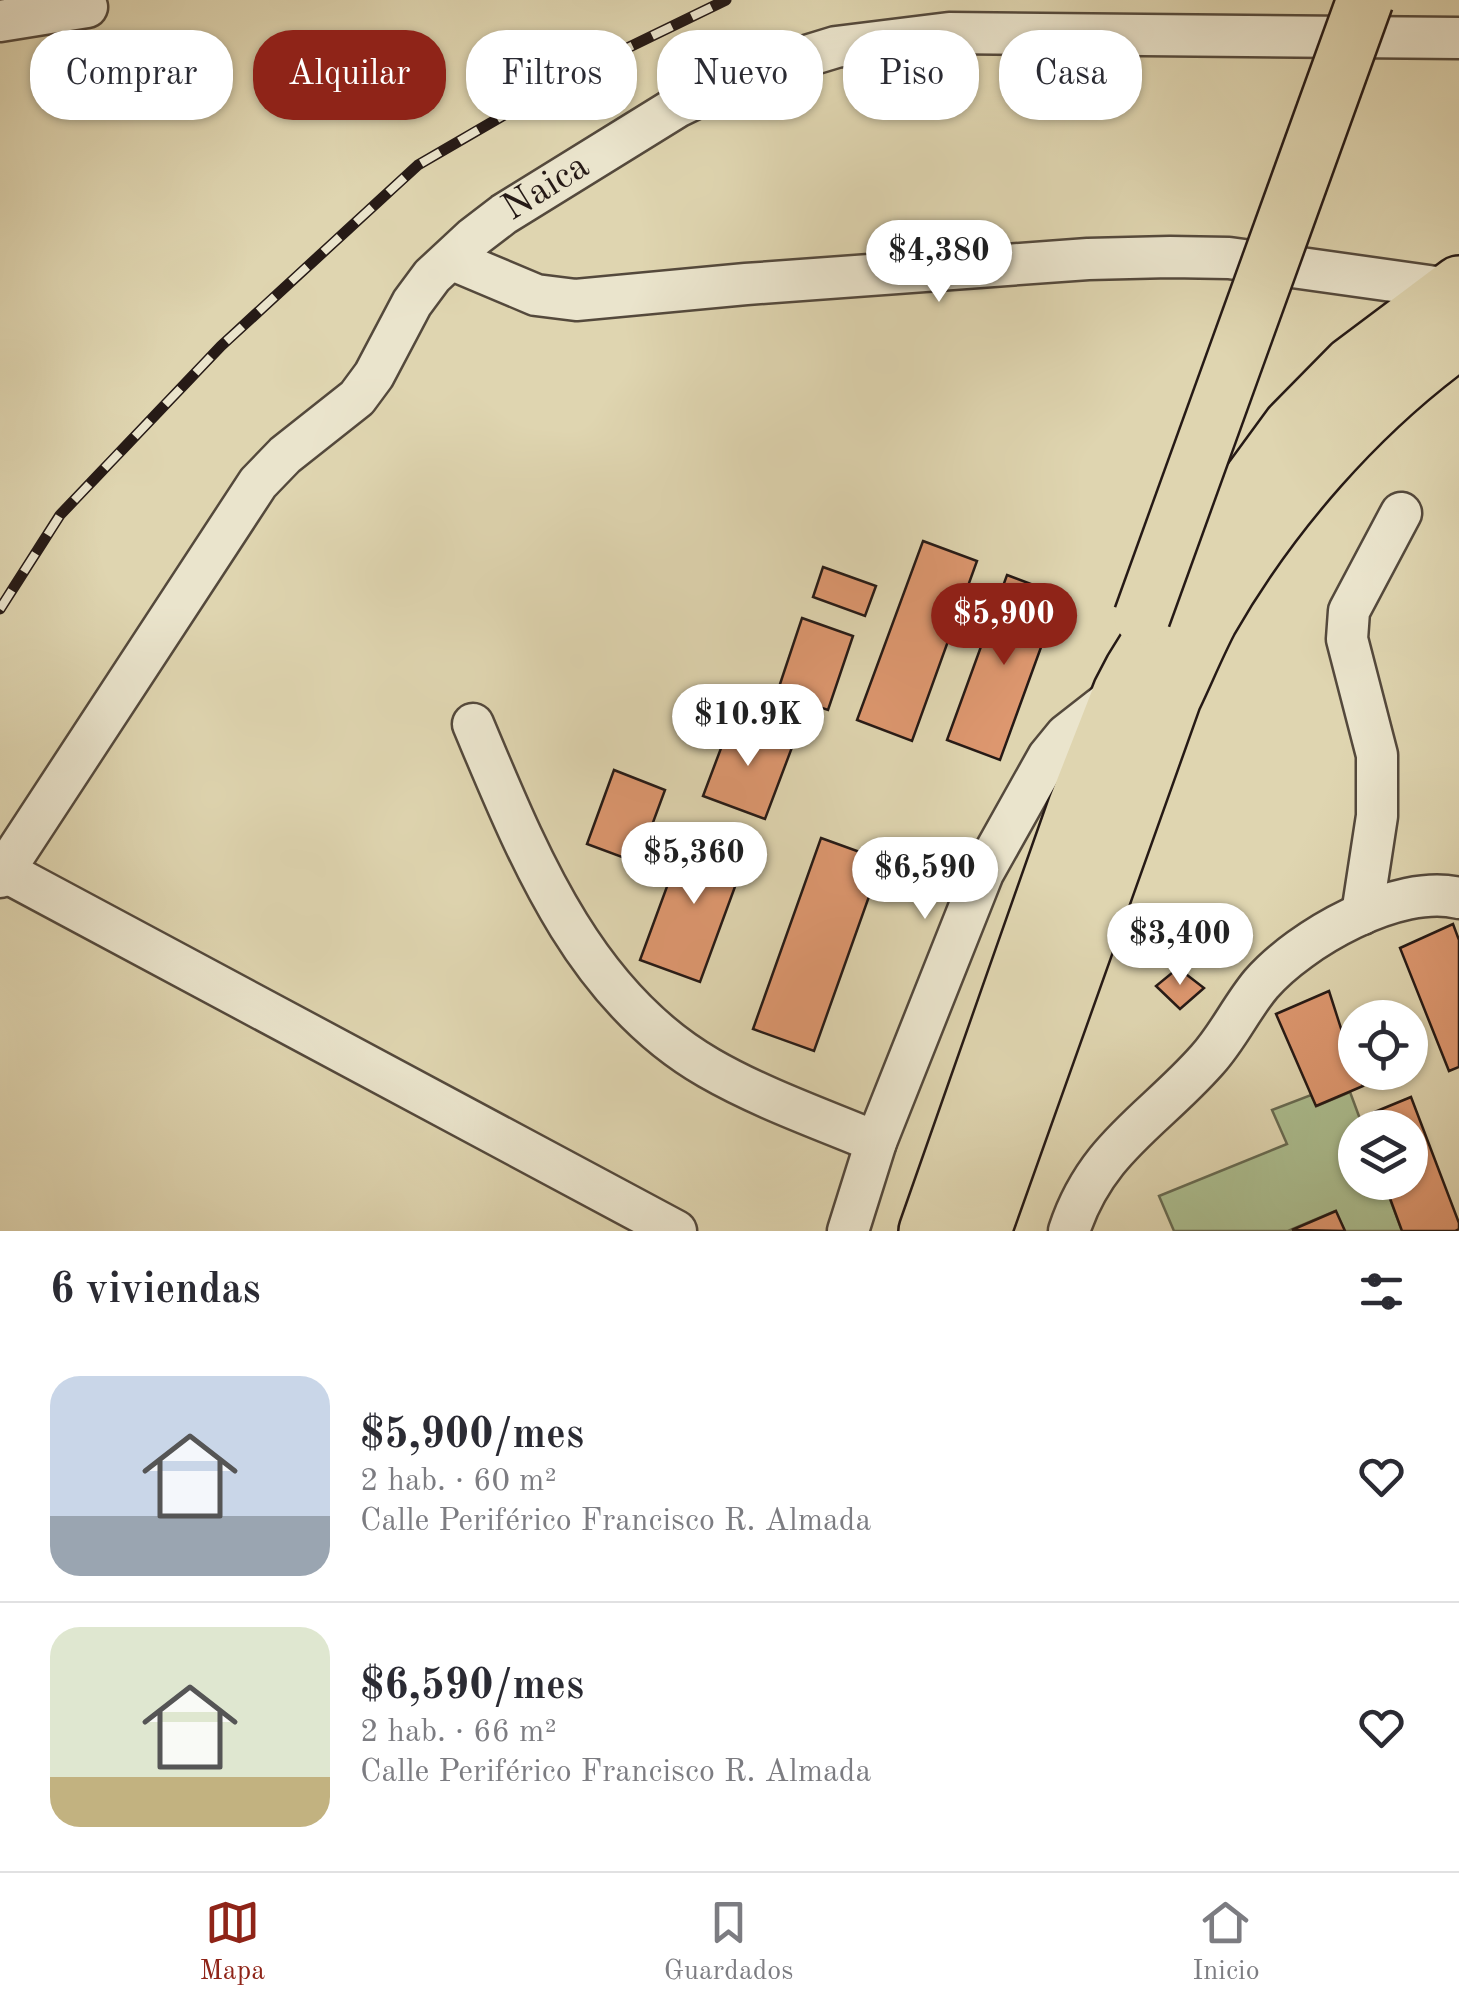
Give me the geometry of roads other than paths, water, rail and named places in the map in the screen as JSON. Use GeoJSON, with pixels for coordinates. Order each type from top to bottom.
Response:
{"type":"FeatureCollection","features":[{"type":"Feature","properties":{"kind":"highway"},"geometry":{"type":"LineString","coordinates":[[927,1231],[1365,0]]}},
{"type":"Feature","properties":{"kind":"highway"},"geometry":{"type":"LineString","coordinates":[[1132,660],[1291,426],[1350,365],[1456,304]]}},
{"type":"Feature","properties":{"kind":"highway"},"geometry":{"type":"LineString","coordinates":[[982,1231],[1173,698],[1209,622],[1246,562],[1300,492],[1368,416],[1428,362],[1456,304]]}},
{"type":"Feature","properties":{"kind":"street"},"geometry":{"type":"LineString","coordinates":[[0,21],[87,7]]}},
{"type":"Feature","properties":{"kind":"street","name":"Naica"},"geometry":{"type":"LineString","coordinates":[[2,874],[258,483],[285,455],[357,398],[432,276],[504,214],[677,107],[741,76],[836,47],[949,34],[1459,38]]}},
{"type":"Feature","properties":{"kind":"street"},"geometry":{"type":"LineString","coordinates":[[453,260],[536,295],[576,300],[1088,259],[1229,258],[1456,304]]}},
{"type":"Feature","properties":{"kind":"street"},"geometry":{"type":"LineString","coordinates":[[1362,914],[1377,816],[1377,754],[1347,639],[1349,610],[1401,513]]}},
{"type":"Feature","properties":{"kind":"street"},"geometry":{"type":"LineString","coordinates":[[848,1231],[876,1142],[961,926],[1008,824],[1048,757],[1132,660]]}},
{"type":"Feature","properties":{"kind":"street"},"geometry":{"type":"LineString","coordinates":[[473,724],[564,921],[622,996],[664,1036],[710,1068],[876,1142]]}},
{"type":"Feature","properties":{"kind":"street"},"geometry":{"type":"LineString","coordinates":[[2,874],[676,1231]]}},
{"type":"Feature","properties":{"kind":"street"},"geometry":{"type":"LineString","coordinates":[[1081,1221],[1114,1150],[1210,1058],[1264,981],[1326,932],[1362,914],[1426,897],[1459,898]]}},
{"type":"Feature","properties":{"kind":"railway"},"geometry":{"type":"LineString","coordinates":[[0,609],[60,515],[221,346],[418,165],[578,72],[726,0]]}}]}
